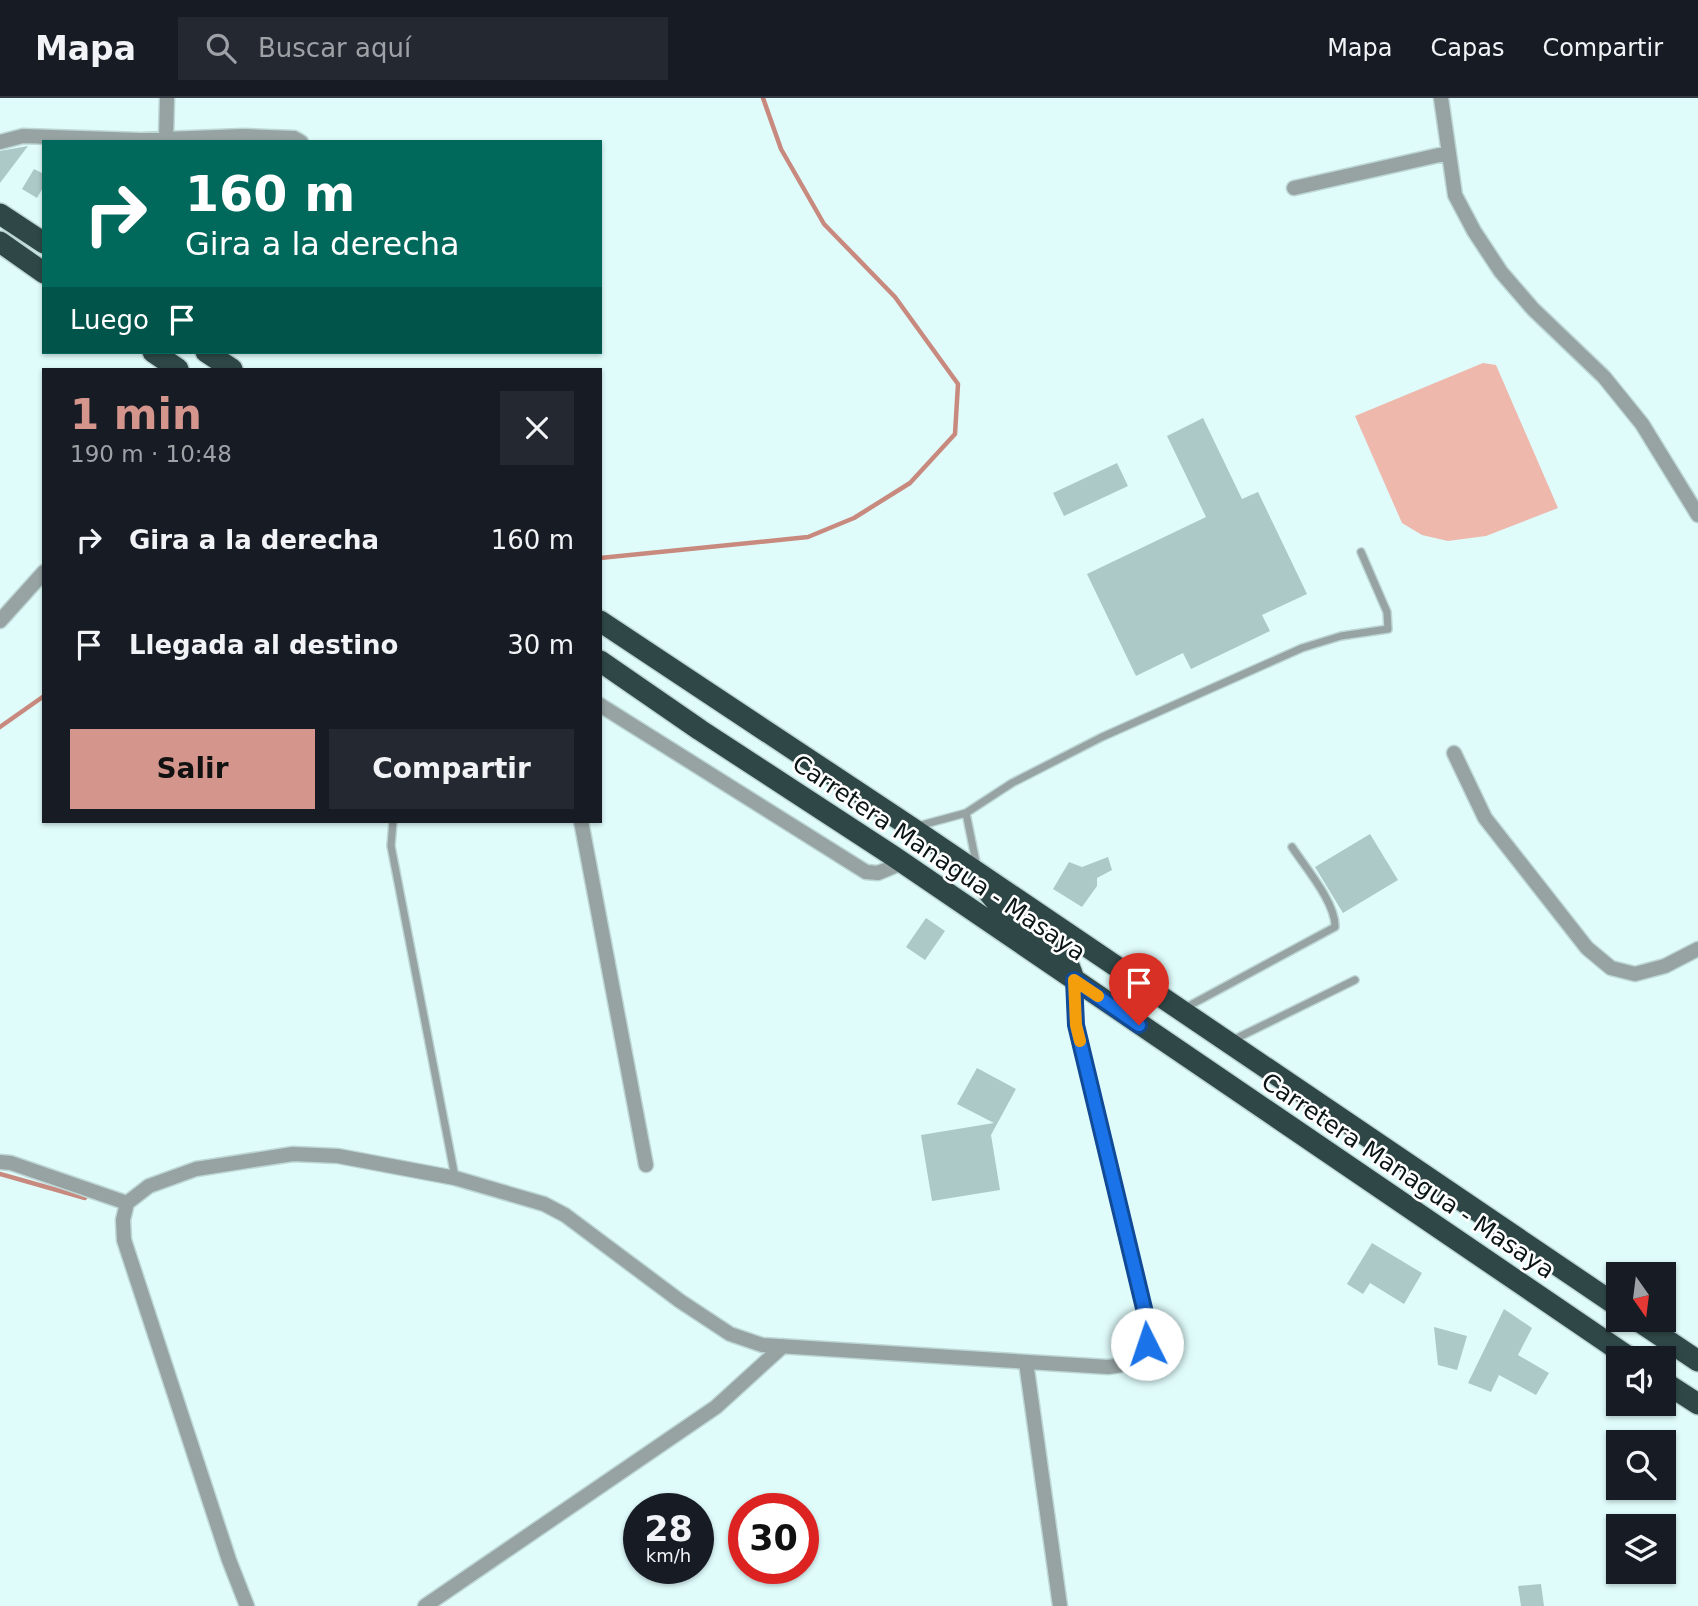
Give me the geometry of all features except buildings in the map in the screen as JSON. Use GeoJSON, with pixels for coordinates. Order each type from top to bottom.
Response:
{"type":"FeatureCollection","features":[{"type":"Feature","properties":{"kind":"highway"},"geometry":{"type":"LineString","coordinates":[[0,214],[42,242]]}},
{"type":"Feature","properties":{"kind":"highway"},"geometry":{"type":"LineString","coordinates":[[0,242],[42,272]]}},
{"type":"Feature","properties":{"kind":"highway"},"geometry":{"type":"LineString","coordinates":[[156,354],[177,368]]}},
{"type":"Feature","properties":{"kind":"highway"},"geometry":{"type":"LineString","coordinates":[[209,354],[230,368]]}},
{"type":"Feature","properties":{"kind":"highway","name":"Carretera Managua - Masaya"},"geometry":{"type":"LineString","coordinates":[[602,622],[912,828],[1606,1298]]}},
{"type":"Feature","properties":{"kind":"highway","name":"Carretera Managua - Masaya"},"geometry":{"type":"LineString","coordinates":[[602,662],[1612,1346]]}},
{"type":"Feature","properties":{"kind":"highway"},"geometry":{"type":"LineString","coordinates":[[812,803],[851,819],[886,838],[900,837],[912,828]]}},
{"type":"Feature","properties":{"kind":"highway"},"geometry":{"type":"LineString","coordinates":[[979,875],[990,896],[1007,913],[1058,946],[1069,964],[1074,980]]}},
{"type":"Feature","properties":{"kind":"highway"},"geometry":{"type":"LineString","coordinates":[[1430,1224],[1440,1226],[1450,1222],[1455,1213],[1455,1203],[1450,1194]]}},
{"type":"Feature","properties":{"kind":"highway"},"geometry":{"type":"LineString","coordinates":[[1475,1253],[1467,1244],[1466,1233],[1473,1223],[1484,1220],[1495,1223]]}},
{"type":"Feature","properties":{"kind":"highway"},"geometry":{"type":"LineString","coordinates":[[1655,1332],[1698,1361]]}},
{"type":"Feature","properties":{"kind":"highway"},"geometry":{"type":"LineString","coordinates":[[1676,1390],[1698,1405]]}},
{"type":"Feature","properties":{"kind":"street"},"geometry":{"type":"LineString","coordinates":[[166,139],[167,98]]}},
{"type":"Feature","properties":{"kind":"street"},"geometry":{"type":"LineString","coordinates":[[1441,98],[1455,195],[1474,231],[1501,272],[1533,309],[1604,377],[1642,424],[1698,515]]}},
{"type":"Feature","properties":{"kind":"street"},"geometry":{"type":"LineString","coordinates":[[0,142],[23,136],[166,139],[243,136],[298,140]]}},
{"type":"Feature","properties":{"kind":"street"},"geometry":{"type":"LineString","coordinates":[[1294,188],[1447,153]]}},
{"type":"Feature","properties":{"kind":"street"},"geometry":{"type":"LineString","coordinates":[[0,621],[42,574]]}},
{"type":"Feature","properties":{"kind":"street"},"geometry":{"type":"LineString","coordinates":[[602,706],[866,872],[878,873],[902,863]]}},
{"type":"Feature","properties":{"kind":"street"},"geometry":{"type":"LineString","coordinates":[[1454,753],[1485,818],[1587,948],[1611,968],[1635,974],[1665,966],[1698,949]]}},
{"type":"Feature","properties":{"kind":"street"},"geometry":{"type":"LineString","coordinates":[[581,823],[646,1165]]}},
{"type":"Feature","properties":{"kind":"street"},"geometry":{"type":"LineString","coordinates":[[247,1606],[229,1560],[124,1240],[123,1220],[127,1203],[149,1186],[196,1169],[293,1154],[338,1156],[455,1178],[544,1203],[565,1215],[680,1301],[730,1334],[762,1345],[1108,1367],[1129,1364],[1138,1359],[1147,1344],[1148,1325],[1076,1025],[1074,980]]}},
{"type":"Feature","properties":{"kind":"street"},"geometry":{"type":"LineString","coordinates":[[0,1162],[11,1163],[127,1203]]}},
{"type":"Feature","properties":{"kind":"street"},"geometry":{"type":"LineString","coordinates":[[425,1606],[716,1407],[783,1346]]}},
{"type":"Feature","properties":{"kind":"street"},"geometry":{"type":"LineString","coordinates":[[1026,1362],[1060,1606]]}},
{"type":"Feature","properties":{"kind":"lane"},"geometry":{"type":"LineString","coordinates":[[912,828],[966,813],[1012,783],[1102,737],[1302,648],[1341,636],[1388,629],[1387,612],[1361,552]]}},
{"type":"Feature","properties":{"kind":"lane"},"geometry":{"type":"LineString","coordinates":[[966,813],[979,875]]}},
{"type":"Feature","properties":{"kind":"lane"},"geometry":{"type":"LineString","coordinates":[[393,823],[391,846],[455,1178]]}},
{"type":"Feature","properties":{"kind":"lane"},"geometry":{"type":"LineString","coordinates":[[1180,1011],[1335,926],[1330,905],[1292,847]]}},
{"type":"Feature","properties":{"kind":"lane"},"geometry":{"type":"LineString","coordinates":[[1227,1043],[1355,980]]}},
{"type":"Feature","properties":{"kind":"shaded area"},"geometry":{"type":"Polygon","coordinates":[[[1483,363],[1496,365],[1558,508],[1486,536],[1448,541],[1422,535],[1402,523],[1355,416],[1483,363]]]}},
{"type":"Feature","properties":{"kind":"waterway"},"geometry":{"type":"LineString","coordinates":[[602,558],[808,537],[854,518],[910,483],[955,434],[958,384],[895,297],[824,224],[781,149],[763,98]]}},
{"type":"Feature","properties":{"kind":"waterway"},"geometry":{"type":"LineString","coordinates":[[0,727],[42,697]]}},
{"type":"Feature","properties":{"kind":"waterway"},"geometry":{"type":"LineString","coordinates":[[0,1174],[85,1198]]}},
{"type":"Feature","properties":{"kind":"slow traffic"},"geometry":{"type":"LineString","coordinates":[[1080,1041],[1076,1025],[1074,980],[1098,996]]}},
{"type":"Feature","properties":{"kind":"route"},"geometry":{"type":"LineString","coordinates":[[1139,1025],[1074,980],[1076,1025],[1148,1325],[1147,1344]]}}]}
